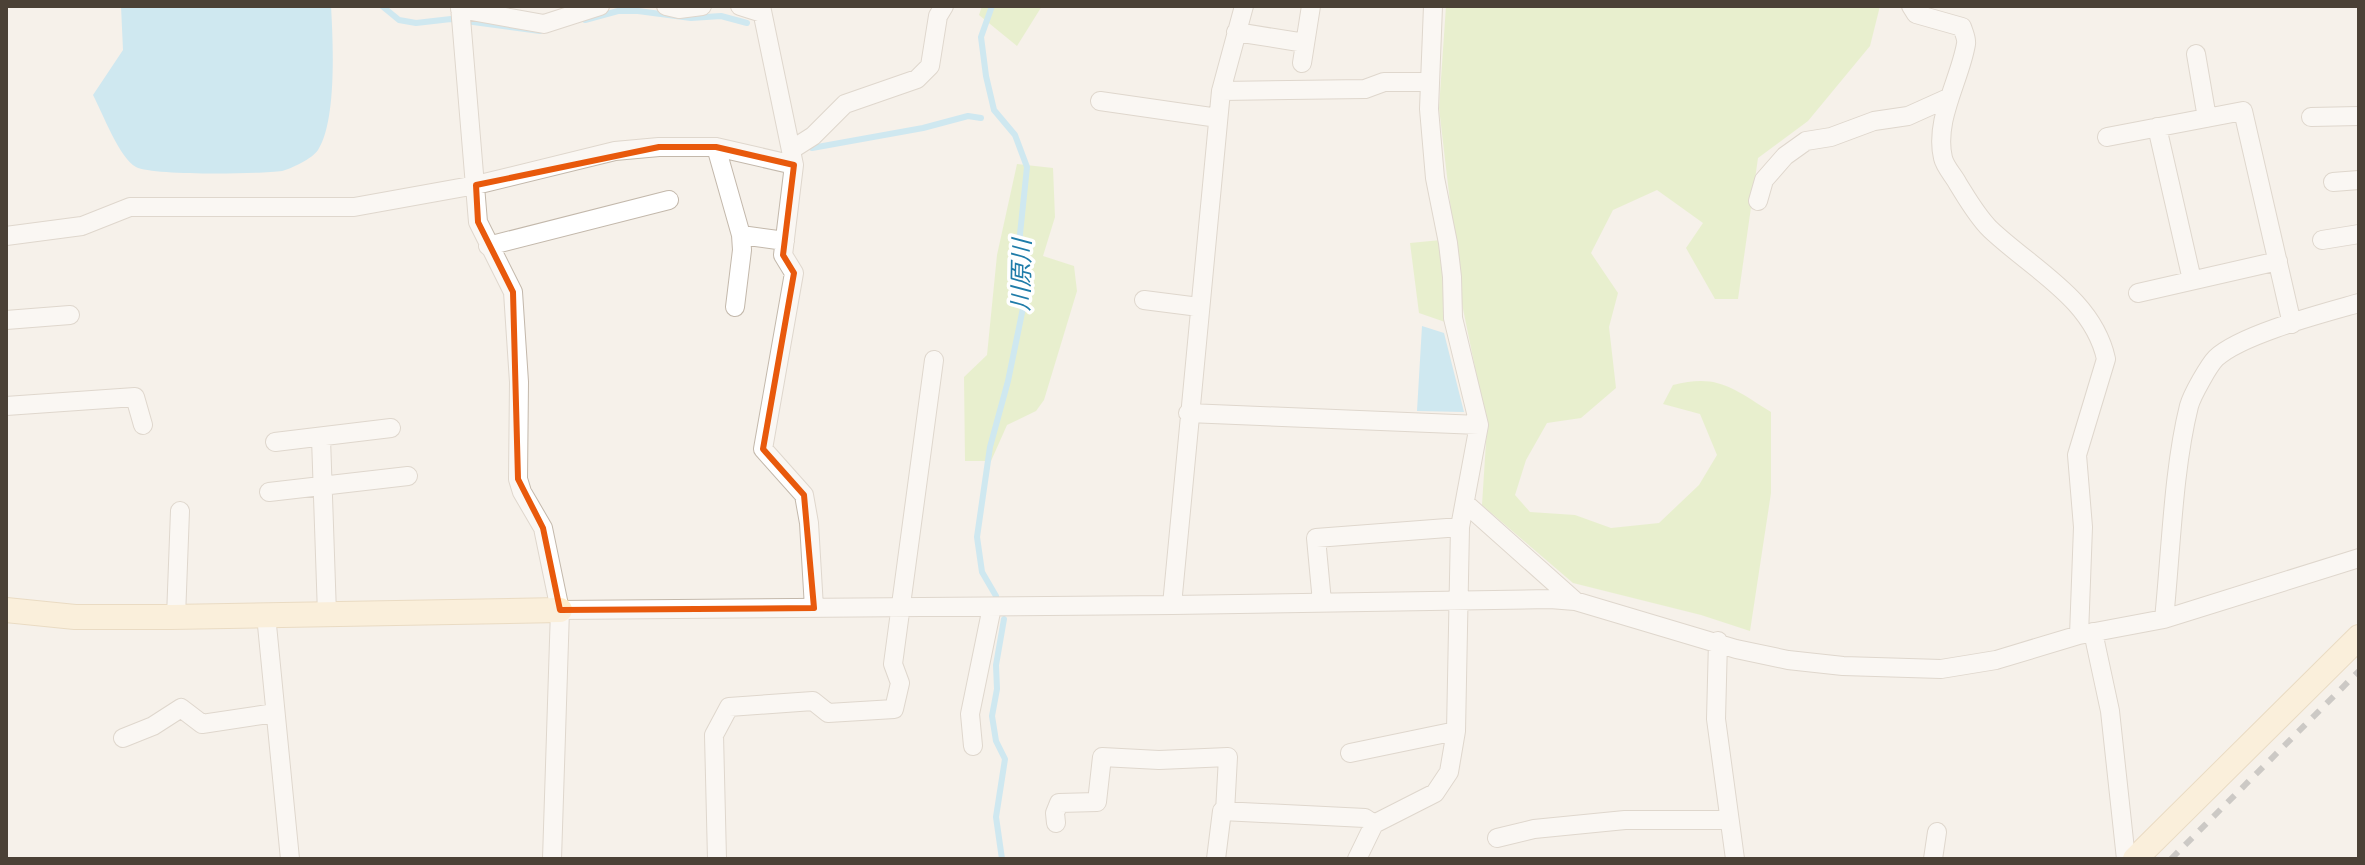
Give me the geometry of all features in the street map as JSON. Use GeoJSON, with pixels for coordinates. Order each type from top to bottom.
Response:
{"type":"FeatureCollection","features":[{"type":"Feature","properties":{"kind":"street"},"geometry":{"type":"LineString","coordinates":[[552,859],[560,610],[543,528],[518,479],[519,382],[513,292],[478,222],[460,14],[544,24],[600,6]]}},
{"type":"Feature","properties":{"kind":"street"},"geometry":{"type":"LineString","coordinates":[[666,6],[679,9],[702,6]]}},
{"type":"Feature","properties":{"kind":"street"},"geometry":{"type":"LineString","coordinates":[[740,6],[762,9],[793,157],[783,255],[794,273],[763,449],[804,495],[809,523],[814,608]]}},
{"type":"Feature","properties":{"kind":"street"},"geometry":{"type":"LineString","coordinates":[[793,157],[845,104],[917,79],[930,66],[938,16],[944,6]]}},
{"type":"Feature","properties":{"kind":"street"},"geometry":{"type":"LineString","coordinates":[[1172,605],[1221,91],[1244,6]]}},
{"type":"Feature","properties":{"kind":"street"},"geometry":{"type":"LineString","coordinates":[[1302,63],[1311,6]]}},
{"type":"Feature","properties":{"kind":"street"},"geometry":{"type":"LineString","coordinates":[[1357,859],[1374,824],[1435,793],[1449,772],[1456,731],[1460,527],[1479,425],[1453,318],[1451,266],[1435,178],[1429,109],[1433,6]]}},
{"type":"Feature","properties":{"kind":"street"},"geometry":{"type":"LineString","coordinates":[[1911,6],[1916,14],[1962,27],[1967,41],[1948,98],[1943,159],[1974,210],[1990,229],[2072,299],[2097,331],[2103,345],[2106,359],[2077,455],[2086,634],[2110,711],[2126,859]]}},
{"type":"Feature","properties":{"kind":"street"},"geometry":{"type":"LineString","coordinates":[[1236,32],[1305,43]]}},
{"type":"Feature","properties":{"kind":"street"},"geometry":{"type":"LineString","coordinates":[[2196,54],[2207,118]]}},
{"type":"Feature","properties":{"kind":"street"},"geometry":{"type":"LineString","coordinates":[[1221,91],[1365,89],[1384,82],[1429,82]]}},
{"type":"Feature","properties":{"kind":"street"},"geometry":{"type":"LineString","coordinates":[[1758,201],[1764,180],[1785,156],[1806,141],[1831,137],[1874,121],[1908,116],[1948,98]]}},
{"type":"Feature","properties":{"kind":"street"},"geometry":{"type":"LineString","coordinates":[[1100,101],[1218,118]]}},
{"type":"Feature","properties":{"kind":"street"},"geometry":{"type":"LineString","coordinates":[[2107,137],[2243,111],[2292,324]]}},
{"type":"Feature","properties":{"kind":"street"},"geometry":{"type":"LineString","coordinates":[[2311,117],[2359,116]]}},
{"type":"Feature","properties":{"kind":"street"},"geometry":{"type":"LineString","coordinates":[[2157,127],[2192,280]]}},
{"type":"Feature","properties":{"kind":"street"},"geometry":{"type":"LineString","coordinates":[[6,236],[82,226],[130,207],[354,207],[476,185],[615,151],[716,147],[793,157]]}},
{"type":"Feature","properties":{"kind":"street"},"geometry":{"type":"LineString","coordinates":[[716,147],[741,235],[735,307]]}},
{"type":"Feature","properties":{"kind":"street"},"geometry":{"type":"LineString","coordinates":[[2333,182],[2359,180]]}},
{"type":"Feature","properties":{"kind":"street"},"geometry":{"type":"LineString","coordinates":[[488,246],[669,200]]}},
{"type":"Feature","properties":{"kind":"street"},"geometry":{"type":"LineString","coordinates":[[2322,240],[2359,234]]}},
{"type":"Feature","properties":{"kind":"street"},"geometry":{"type":"LineString","coordinates":[[741,235],[785,241]]}},
{"type":"Feature","properties":{"kind":"street"},"geometry":{"type":"LineString","coordinates":[[2138,293],[2278,261]]}},
{"type":"Feature","properties":{"kind":"street"},"geometry":{"type":"LineString","coordinates":[[1144,300],[1199,307]]}},
{"type":"Feature","properties":{"kind":"street"},"geometry":{"type":"LineString","coordinates":[[2164,619],[2189,403],[2215,359],[2236,345],[2359,303]]}},
{"type":"Feature","properties":{"kind":"street"},"geometry":{"type":"LineString","coordinates":[[6,320],[70,315]]}},
{"type":"Feature","properties":{"kind":"street"},"geometry":{"type":"LineString","coordinates":[[717,859],[714,735],[729,707],[813,701],[828,713],[894,709],[900,683],[893,664],[934,360]]}},
{"type":"Feature","properties":{"kind":"street"},"geometry":{"type":"LineString","coordinates":[[6,406],[135,397],[143,425]]}},
{"type":"Feature","properties":{"kind":"street"},"geometry":{"type":"LineString","coordinates":[[1188,413],[1479,425]]}},
{"type":"Feature","properties":{"kind":"street"},"geometry":{"type":"LineString","coordinates":[[275,442],[391,428]]}},
{"type":"Feature","properties":{"kind":"street"},"geometry":{"type":"LineString","coordinates":[[321,438],[327,614]]}},
{"type":"Feature","properties":{"kind":"street"},"geometry":{"type":"LineString","coordinates":[[269,492],[408,476]]}},
{"type":"Feature","properties":{"kind":"street"},"geometry":{"type":"LineString","coordinates":[[1465,503],[1575,601]]}},
{"type":"Feature","properties":{"kind":"street"},"geometry":{"type":"LineString","coordinates":[[176,617],[180,511]]}},
{"type":"Feature","properties":{"kind":"street"},"geometry":{"type":"LineString","coordinates":[[1322,602],[1316,538],[1460,527]]}},
{"type":"Feature","properties":{"kind":"street"},"geometry":{"type":"LineString","coordinates":[[6,610],[75,617],[176,617],[1550,599],[1575,601],[1718,641],[1736,649],[1788,660],[1843,666],[1941,669],[1996,660],[2086,634],[2164,619],[2359,558]]}},
{"type":"Feature","properties":{"kind":"street"},"geometry":{"type":"LineString","coordinates":[[973,746],[970,714],[992,607]]}},
{"type":"Feature","properties":{"kind":"street"},"geometry":{"type":"LineString","coordinates":[[266,615],[290,859]]}},
{"type":"Feature","properties":{"kind":"street"},"geometry":{"type":"LineString","coordinates":[[2135,859],[2359,637]]}},
{"type":"Feature","properties":{"kind":"street"},"geometry":{"type":"LineString","coordinates":[[1718,641],[1716,719],[1735,859]]}},
{"type":"Feature","properties":{"kind":"street"},"geometry":{"type":"LineString","coordinates":[[123,738],[153,726],[181,708],[202,724],[275,713]]}},
{"type":"Feature","properties":{"kind":"street"},"geometry":{"type":"LineString","coordinates":[[1350,753],[1456,731]]}},
{"type":"Feature","properties":{"kind":"street"},"geometry":{"type":"LineString","coordinates":[[1056,823],[1055,813],[1059,803],[1097,802],[1102,757],[1159,760],[1228,757],[1225,812]]}},
{"type":"Feature","properties":{"kind":"street"},"geometry":{"type":"LineString","coordinates":[[1216,859],[1222,811],[1365,818],[1374,824]]}},
{"type":"Feature","properties":{"kind":"street"},"geometry":{"type":"LineString","coordinates":[[1497,838],[1534,829],[1625,820],[1729,820]]}},
{"type":"Feature","properties":{"kind":"street"},"geometry":{"type":"LineString","coordinates":[[1933,859],[1937,832]]}},
{"type":"Feature","properties":{"kind":"highlighted area"},"geometry":{"type":"Polygon","coordinates":[[[659,147],[716,147],[794,165],[783,255],[794,273],[763,449],[804,495],[814,608],[560,610],[543,528],[518,479],[513,292],[478,222],[476,185],[659,147]]]}},
{"type":"Feature","properties":{"kind":"green space"},"geometry":{"type":"Polygon","coordinates":[[[982,6],[1042,6],[1017,46],[979,15],[982,6]]]}},
{"type":"Feature","properties":{"kind":"green space"},"geometry":{"type":"Polygon","coordinates":[[[1446,6],[1880,6],[1870,46],[1808,121],[1758,158],[1738,299],[1715,299],[1686,248],[1703,223],[1657,190],[1613,210],[1591,253],[1618,293],[1609,327],[1616,388],[1581,418],[1547,423],[1526,460],[1515,495],[1530,512],[1575,515],[1611,528],[1659,523],[1699,485],[1717,455],[1700,414],[1663,404],[1673,385],[1714,382],[1746,396],[1771,412],[1771,493],[1750,631],[1701,615],[1573,583],[1482,505],[1487,426],[1462,304],[1439,108],[1446,6]]]}},
{"type":"Feature","properties":{"kind":"green space"},"geometry":{"type":"Polygon","coordinates":[[[1017,164],[1053,168],[1055,217],[1043,256],[1074,266],[1077,291],[1044,400],[1036,411],[1007,425],[991,461],[965,461],[964,377],[987,355],[997,255],[1017,164]]]}},
{"type":"Feature","properties":{"kind":"green space"},"geometry":{"type":"Polygon","coordinates":[[[1441,240],[1450,310],[1445,322],[1419,313],[1410,243],[1441,240]]]}},
{"type":"Feature","properties":{"kind":"water"},"geometry":{"type":"Polygon","coordinates":[[[121,6],[331,6],[331,101],[324,137],[318,150],[302,163],[282,171],[184,173],[136,167],[118,145],[93,95],[123,50],[121,6]]]}},
{"type":"Feature","properties":{"kind":"water"},"geometry":{"type":"Polygon","coordinates":[[[1422,326],[1444,333],[1464,412],[1417,411],[1422,326]]]}},
{"type":"Feature","properties":{"kind":"waterway"},"geometry":{"type":"LineString","coordinates":[[382,6],[399,20],[416,23],[451,19],[540,31]]}},
{"type":"Feature","properties":{"kind":"waterway","name":"川原川"},"geometry":{"type":"LineString","coordinates":[[992,6],[981,37],[986,76],[994,110],[1015,135],[1027,167],[1020,234],[1023,308],[990,447],[977,537],[982,572],[996,596]]}},
{"type":"Feature","properties":{"kind":"waterway"},"geometry":{"type":"LineString","coordinates":[[585,20],[618,11],[638,11],[691,18],[721,16],[747,23]]}},
{"type":"Feature","properties":{"kind":"waterway"},"geometry":{"type":"LineString","coordinates":[[812,148],[923,128],[968,116],[981,118]]}},
{"type":"Feature","properties":{"kind":"waterway","name":"川原川"},"geometry":{"type":"LineString","coordinates":[[1002,859],[996,817],[1005,759],[996,741],[992,716],[1004,619]]}},
{"type":"Feature","properties":{"kind":"railway"},"geometry":{"type":"LineString","coordinates":[[2171,859],[2359,671]]}}]}
